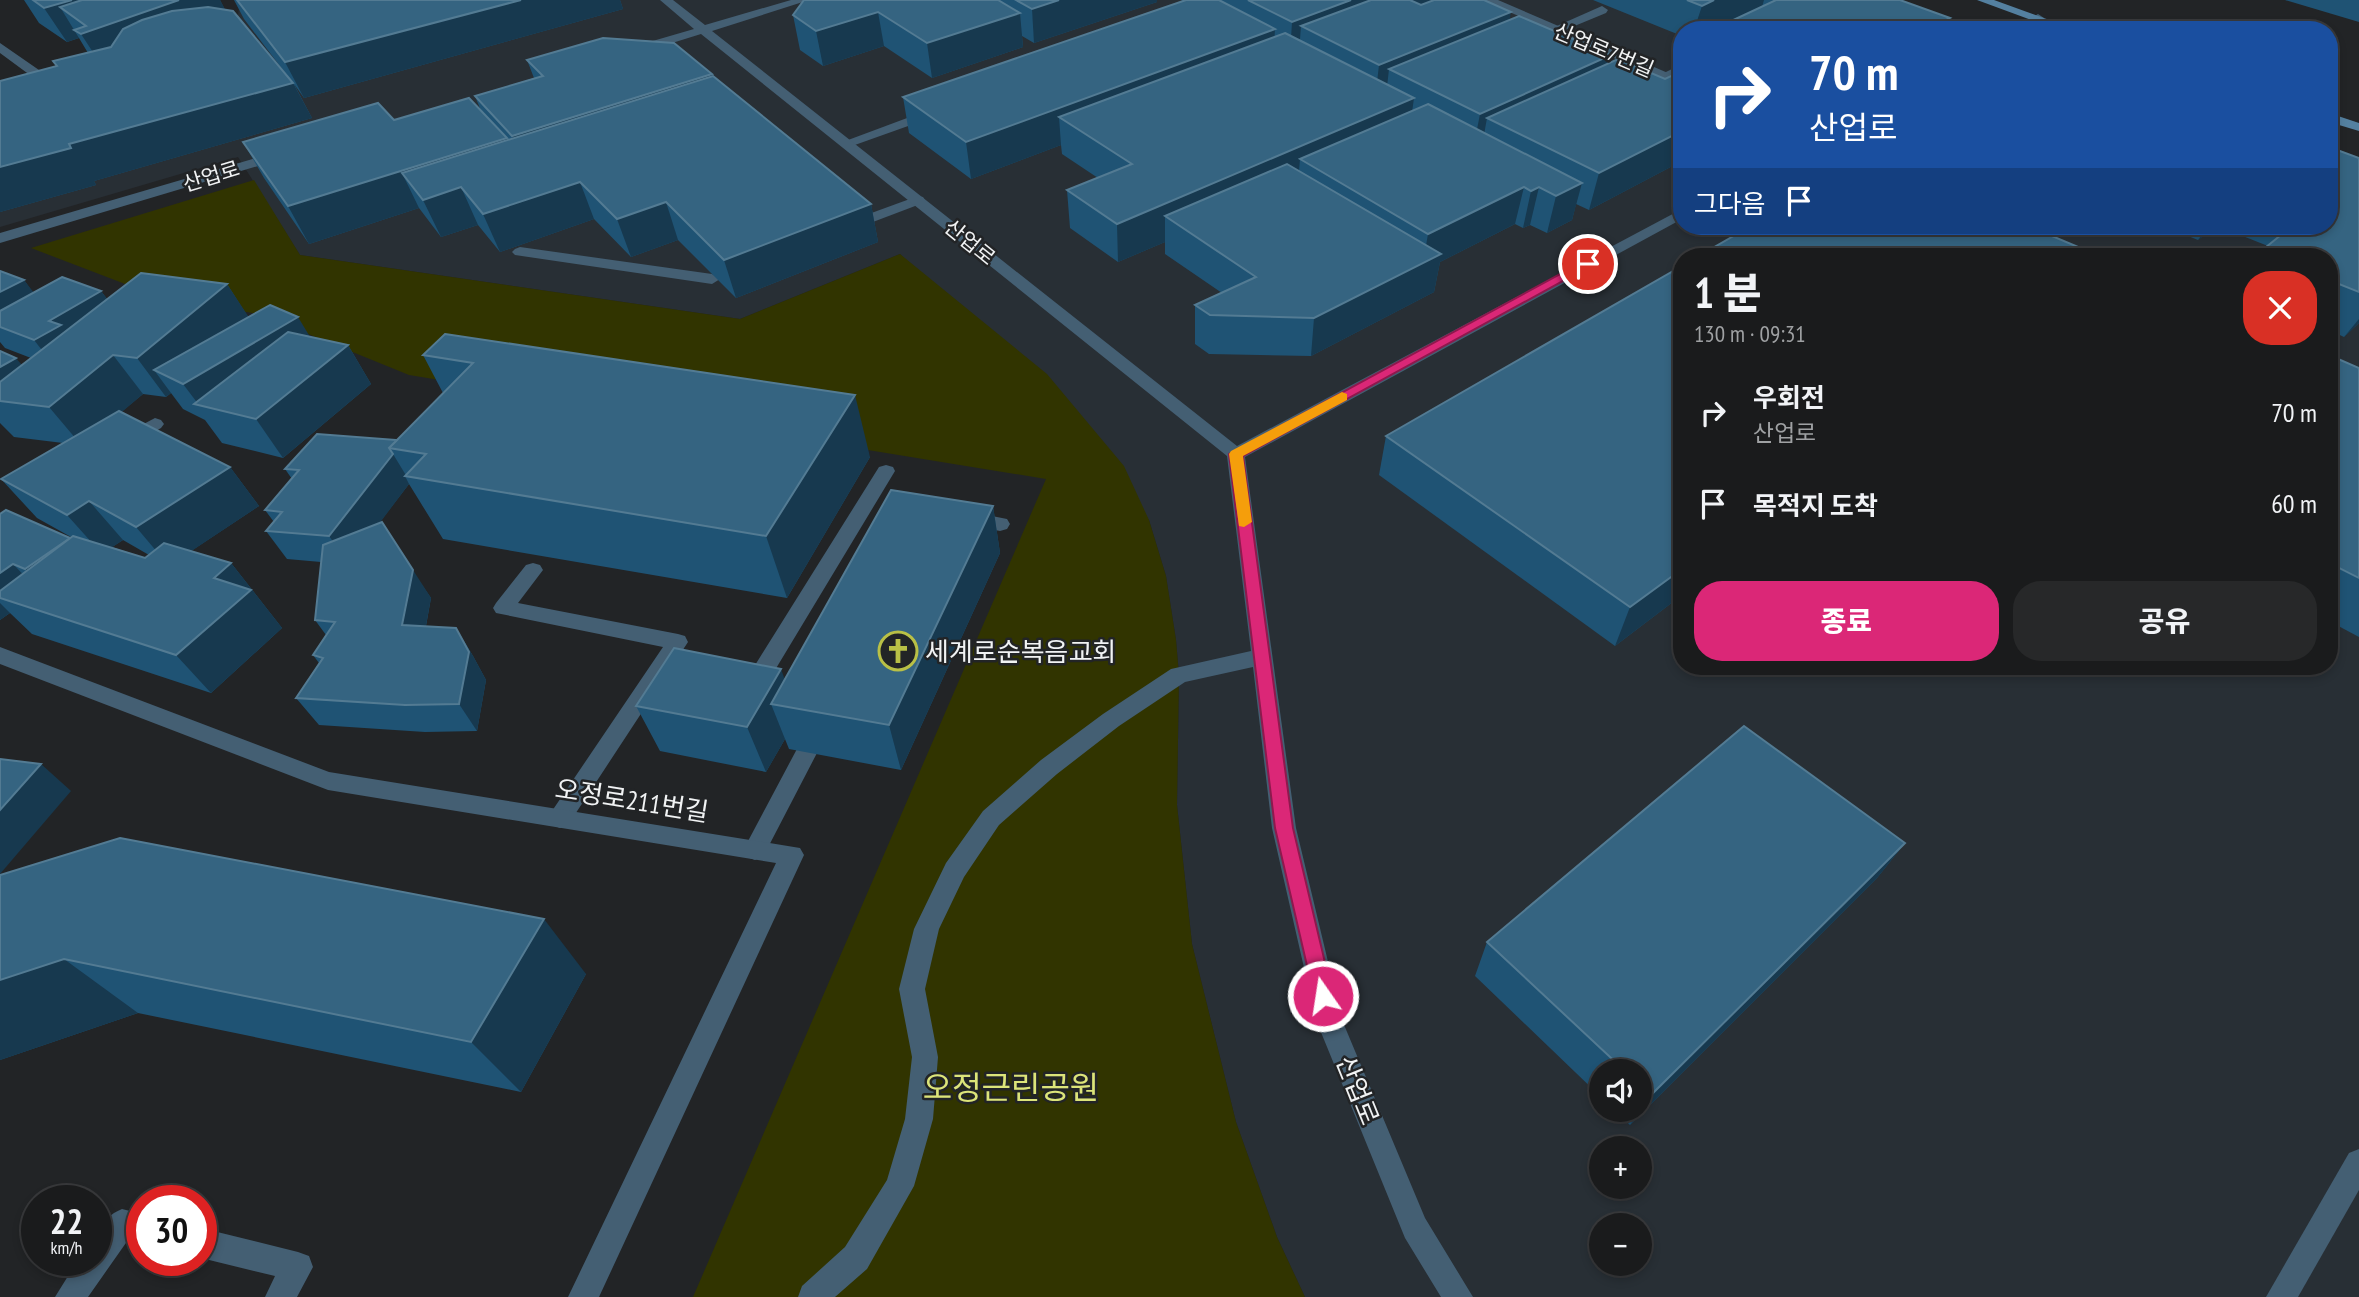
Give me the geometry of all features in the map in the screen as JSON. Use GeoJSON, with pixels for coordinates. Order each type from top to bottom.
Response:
{"type":"FeatureCollection","features":[{"type":"Feature","properties":{"kind":"street","name":"산업로"},"geometry":{"type":"LineString","coordinates":[[666,0],[1236,454],[1284,828],[1329,1020],[1415,1228],[1458,1297]]}},
{"type":"Feature","properties":{"kind":"street"},"geometry":{"type":"LineString","coordinates":[[625,53],[803,0]]}},
{"type":"Feature","properties":{"kind":"street","name":"산업로7번길"},"geometry":{"type":"LineString","coordinates":[[1488,0],[1673,80]]}},
{"type":"Feature","properties":{"kind":"street"},"geometry":{"type":"LineString","coordinates":[[1983,0],[2046,21]]}},
{"type":"Feature","properties":{"kind":"street"},"geometry":{"type":"LineString","coordinates":[[1556,29],[1602,10]]}},
{"type":"Feature","properties":{"kind":"street"},"geometry":{"type":"LineString","coordinates":[[2033,21],[2038,18]]}},
{"type":"Feature","properties":{"kind":"street"},"geometry":{"type":"LineString","coordinates":[[0,47],[47,82],[0,99]]}},
{"type":"Feature","properties":{"kind":"street"},"geometry":{"type":"LineString","coordinates":[[1664,76],[1673,72]]}},
{"type":"Feature","properties":{"kind":"street"},"geometry":{"type":"LineString","coordinates":[[847,143],[949,107]]}},
{"type":"Feature","properties":{"kind":"street"},"geometry":{"type":"LineString","coordinates":[[2338,120],[2359,127]]}},
{"type":"Feature","properties":{"kind":"street","name":"산업로"},"geometry":{"type":"LineString","coordinates":[[0,239],[292,152]]}},
{"type":"Feature","properties":{"kind":"street"},"geometry":{"type":"LineString","coordinates":[[860,222],[918,200]]}},
{"type":"Feature","properties":{"kind":"street"},"geometry":{"type":"LineString","coordinates":[[1236,454],[1673,218]]}},
{"type":"Feature","properties":{"kind":"street"},"geometry":{"type":"LineString","coordinates":[[520,252],[712,279]]}},
{"type":"Feature","properties":{"kind":"street"},"geometry":{"type":"LineString","coordinates":[[105,453],[155,424]]}},
{"type":"Feature","properties":{"kind":"street"},"geometry":{"type":"LineString","coordinates":[[731,675],[758,679],[886,471]]}},
{"type":"Feature","properties":{"kind":"street"},"geometry":{"type":"LineString","coordinates":[[945,514],[1000,524]]}},
{"type":"Feature","properties":{"kind":"street"},"geometry":{"type":"LineString","coordinates":[[533,570],[503,608],[678,642],[560,818]]}},
{"type":"Feature","properties":{"kind":"street","name":"오정로211번길"},"geometry":{"type":"LineString","coordinates":[[0,654],[328,781],[792,855],[583,1297]]}},
{"type":"Feature","properties":{"kind":"street"},"geometry":{"type":"LineString","coordinates":[[813,1297],[856,1258],[900,1186],[919,1119],[925,1057],[912,989],[927,929],[955,870],[991,818],[1049,767],[1111,720],[1179,675],[1262,657]]}},
{"type":"Feature","properties":{"kind":"street"},"geometry":{"type":"LineString","coordinates":[[663,663],[690,667]]}},
{"type":"Feature","properties":{"kind":"street"},"geometry":{"type":"LineString","coordinates":[[755,850],[806,753]]}},
{"type":"Feature","properties":{"kind":"street"},"geometry":{"type":"LineString","coordinates":[[2281,1297],[2359,1163]]}},
{"type":"Feature","properties":{"kind":"street"},"geometry":{"type":"LineString","coordinates":[[71,1297],[122,1224],[126,1225]]}},
{"type":"Feature","properties":{"kind":"street"},"geometry":{"type":"LineString","coordinates":[[217,1247],[298,1267],[280,1297]]}},
{"type":"Feature","properties":{"kind":"shaded area"},"geometry":{"type":"Polygon","coordinates":[[[240,0],[1802,0],[1718,21],[1673,21],[1673,235],[2338,235],[2338,218],[2359,200],[2359,1297],[1305,1297],[1277,1237],[1236,1122],[1192,944],[1177,805],[1179,675],[1176,640],[1166,576],[1149,520],[900,254],[740,319],[300,255],[238,157],[0,227],[0,113],[237,23],[240,0]]]}},
{"type":"Feature","properties":{"kind":"green space","name":"오정근린공원"},"geometry":{"type":"Polygon","coordinates":[[[254,180],[300,255],[740,319],[900,254],[1047,374],[1124,466],[1149,520],[1166,576],[1179,675],[1177,805],[1192,944],[1236,1122],[1277,1237],[1305,1297],[693,1297],[1046,479],[409,375],[259,314],[167,300],[31,248],[254,180]]]}},
{"type":"Feature","properties":{"kind":"building"},"geometry":{"type":"Polygon","coordinates":[[[33,0],[72,0],[44,8],[33,0]]]}},
{"type":"Feature","properties":{"kind":"building"},"geometry":{"type":"Polygon","coordinates":[[[82,0],[179,0],[81,34],[74,30],[86,26],[60,7],[82,0]]]}},
{"type":"Feature","properties":{"kind":"building"},"geometry":{"type":"Polygon","coordinates":[[[237,0],[521,0],[285,62],[237,0]]]}},
{"type":"Feature","properties":{"kind":"building"},"geometry":{"type":"Polygon","coordinates":[[[804,0],[998,0],[1020,13],[927,43],[878,12],[816,31],[793,15],[804,0]]]}},
{"type":"Feature","properties":{"kind":"building"},"geometry":{"type":"Polygon","coordinates":[[[1016,0],[1059,0],[1032,9],[1016,0]]]}},
{"type":"Feature","properties":{"kind":"building"},"geometry":{"type":"Polygon","coordinates":[[[1186,0],[1219,0],[1275,29],[966,142],[903,97],[1186,0]]]}},
{"type":"Feature","properties":{"kind":"building"},"geometry":{"type":"Polygon","coordinates":[[[1248,0],[1351,0],[1292,22],[1248,0]]]}},
{"type":"Feature","properties":{"kind":"building"},"geometry":{"type":"Polygon","coordinates":[[[1371,0],[1410,0],[1421,5],[1434,0],[1484,0],[1511,12],[1379,65],[1301,26],[1371,0]]]}},
{"type":"Feature","properties":{"kind":"building"},"geometry":{"type":"Polygon","coordinates":[[[1687,0],[1714,0],[1702,6],[1687,0]]]}},
{"type":"Feature","properties":{"kind":"building"},"geometry":{"type":"Polygon","coordinates":[[[1776,0],[1900,0],[1950,18],[1944,21],[1731,21],[1776,0]]]}},
{"type":"Feature","properties":{"kind":"building"},"geometry":{"type":"Polygon","coordinates":[[[208,7],[233,11],[293,83],[69,144],[71,148],[0,167],[0,81],[57,66],[53,61],[111,47],[123,29],[142,20],[172,11],[208,7]]]}},
{"type":"Feature","properties":{"kind":"building"},"geometry":{"type":"Polygon","coordinates":[[[1519,16],[1611,55],[1480,114],[1389,69],[1519,16]]]}},
{"type":"Feature","properties":{"kind":"building"},"geometry":{"type":"Polygon","coordinates":[[[1285,33],[1414,98],[1117,224],[1067,190],[1132,164],[1059,117],[1285,33]]]}},
{"type":"Feature","properties":{"kind":"building"},"geometry":{"type":"Polygon","coordinates":[[[603,38],[674,43],[712,74],[512,136],[475,96],[543,76],[527,60],[603,38]]]}},
{"type":"Feature","properties":{"kind":"building"},"geometry":{"type":"Polygon","coordinates":[[[1618,59],[1665,79],[1673,75],[1673,136],[1599,173],[1487,118],[1618,59]]]}},
{"type":"Feature","properties":{"kind":"building"},"geometry":{"type":"Polygon","coordinates":[[[713,76],[871,204],[724,260],[666,202],[617,219],[580,182],[483,214],[461,187],[423,200],[402,173],[713,76]]]}},
{"type":"Feature","properties":{"kind":"building"},"geometry":{"type":"Polygon","coordinates":[[[469,98],[507,138],[288,206],[243,142],[378,103],[394,120],[469,98]]]}},
{"type":"Feature","properties":{"kind":"building"},"geometry":{"type":"Polygon","coordinates":[[[1428,104],[1582,183],[1556,196],[1539,187],[1531,191],[1524,187],[1428,234],[1300,159],[1428,104]]]}},
{"type":"Feature","properties":{"kind":"building"},"geometry":{"type":"Polygon","coordinates":[[[2338,150],[2359,158],[2359,292],[2338,284],[2338,248],[2265,248],[2281,235],[2338,235],[2338,150]]]}},
{"type":"Feature","properties":{"kind":"building"},"geometry":{"type":"Polygon","coordinates":[[[1287,164],[1441,254],[1314,318],[1210,315],[1195,305],[1256,277],[1165,216],[1287,164]]]}},
{"type":"Feature","properties":{"kind":"building"},"geometry":{"type":"Polygon","coordinates":[[[1735,235],[2049,235],[2081,248],[1713,248],[1735,235]]]}},
{"type":"Feature","properties":{"kind":"building"},"geometry":{"type":"Polygon","coordinates":[[[0,271],[24,280],[0,292],[0,271]]]}},
{"type":"Feature","properties":{"kind":"building"},"geometry":{"type":"Polygon","coordinates":[[[1673,271],[1673,576],[1630,607],[1386,436],[1673,271]]]}},
{"type":"Feature","properties":{"kind":"building"},"geometry":{"type":"Polygon","coordinates":[[[141,273],[227,284],[137,358],[113,355],[49,407],[0,401],[0,382],[141,273]]]}},
{"type":"Feature","properties":{"kind":"building"},"geometry":{"type":"Polygon","coordinates":[[[62,277],[101,291],[49,321],[61,325],[34,340],[0,327],[0,311],[62,277]]]}},
{"type":"Feature","properties":{"kind":"building"},"geometry":{"type":"Polygon","coordinates":[[[270,305],[298,317],[183,384],[154,370],[270,305]]]}},
{"type":"Feature","properties":{"kind":"building"},"geometry":{"type":"Polygon","coordinates":[[[288,332],[348,345],[256,419],[194,404],[288,332]]]}},
{"type":"Feature","properties":{"kind":"building"},"geometry":{"type":"Polygon","coordinates":[[[445,334],[855,395],[766,536],[405,476],[426,454],[389,448],[473,363],[423,355],[445,334]]]}},
{"type":"Feature","properties":{"kind":"building"},"geometry":{"type":"Polygon","coordinates":[[[0,351],[16,358],[0,367],[0,351]]]}},
{"type":"Feature","properties":{"kind":"building"},"geometry":{"type":"Polygon","coordinates":[[[2338,359],[2359,368],[2359,578],[2338,568],[2338,359]]]}},
{"type":"Feature","properties":{"kind":"building"},"geometry":{"type":"Polygon","coordinates":[[[119,411],[230,467],[136,527],[89,501],[67,515],[1,479],[119,411]]]}},
{"type":"Feature","properties":{"kind":"building"},"geometry":{"type":"Polygon","coordinates":[[[317,434],[397,440],[389,448],[393,454],[329,536],[266,531],[282,512],[265,510],[299,470],[285,469],[317,434]]]}},
{"type":"Feature","properties":{"kind":"building"},"geometry":{"type":"Polygon","coordinates":[[[891,490],[993,506],[889,725],[771,704],[891,490]]]}},
{"type":"Feature","properties":{"kind":"building"},"geometry":{"type":"Polygon","coordinates":[[[6,510],[70,538],[25,569],[13,564],[0,573],[0,514],[6,510]]]}},
{"type":"Feature","properties":{"kind":"building"},"geometry":{"type":"Polygon","coordinates":[[[382,522],[413,570],[402,625],[456,628],[469,652],[459,704],[405,705],[296,698],[323,658],[313,655],[335,622],[315,620],[323,545],[382,522]]]}},
{"type":"Feature","properties":{"kind":"building"},"geometry":{"type":"Polygon","coordinates":[[[73,536],[145,558],[164,543],[231,563],[214,578],[251,590],[176,655],[0,598],[0,591],[73,536]]]}},
{"type":"Feature","properties":{"kind":"building"},"geometry":{"type":"Polygon","coordinates":[[[674,648],[781,669],[747,727],[636,706],[674,648]]]}},
{"type":"Feature","properties":{"kind":"building"},"geometry":{"type":"Polygon","coordinates":[[[1744,726],[1905,843],[1652,1094],[1652,1059],[1612,1059],[1487,942],[1744,726]]]}},
{"type":"Feature","properties":{"kind":"building"},"geometry":{"type":"Polygon","coordinates":[[[0,759],[41,764],[0,810],[0,759]]]}},
{"type":"Feature","properties":{"kind":"building"},"geometry":{"type":"Polygon","coordinates":[[[120,838],[544,919],[471,1042],[64,959],[0,980],[0,875],[120,838]]]}},
{"type":"Feature","properties":{"kind":"slow traffic"},"geometry":{"type":"LineString","coordinates":[[1244,522],[1236,454],[1342,397]]}},
{"type":"Feature","properties":{"kind":"place","name":"세계로순복음교회"},"geometry":{"type":"Point","coordinates":[898,651]}},
{"type":"Feature","properties":{"kind":"route"},"geometry":{"type":"LineString","coordinates":[[1323,996],[1284,828],[1236,454],[1588,264]]}}]}
